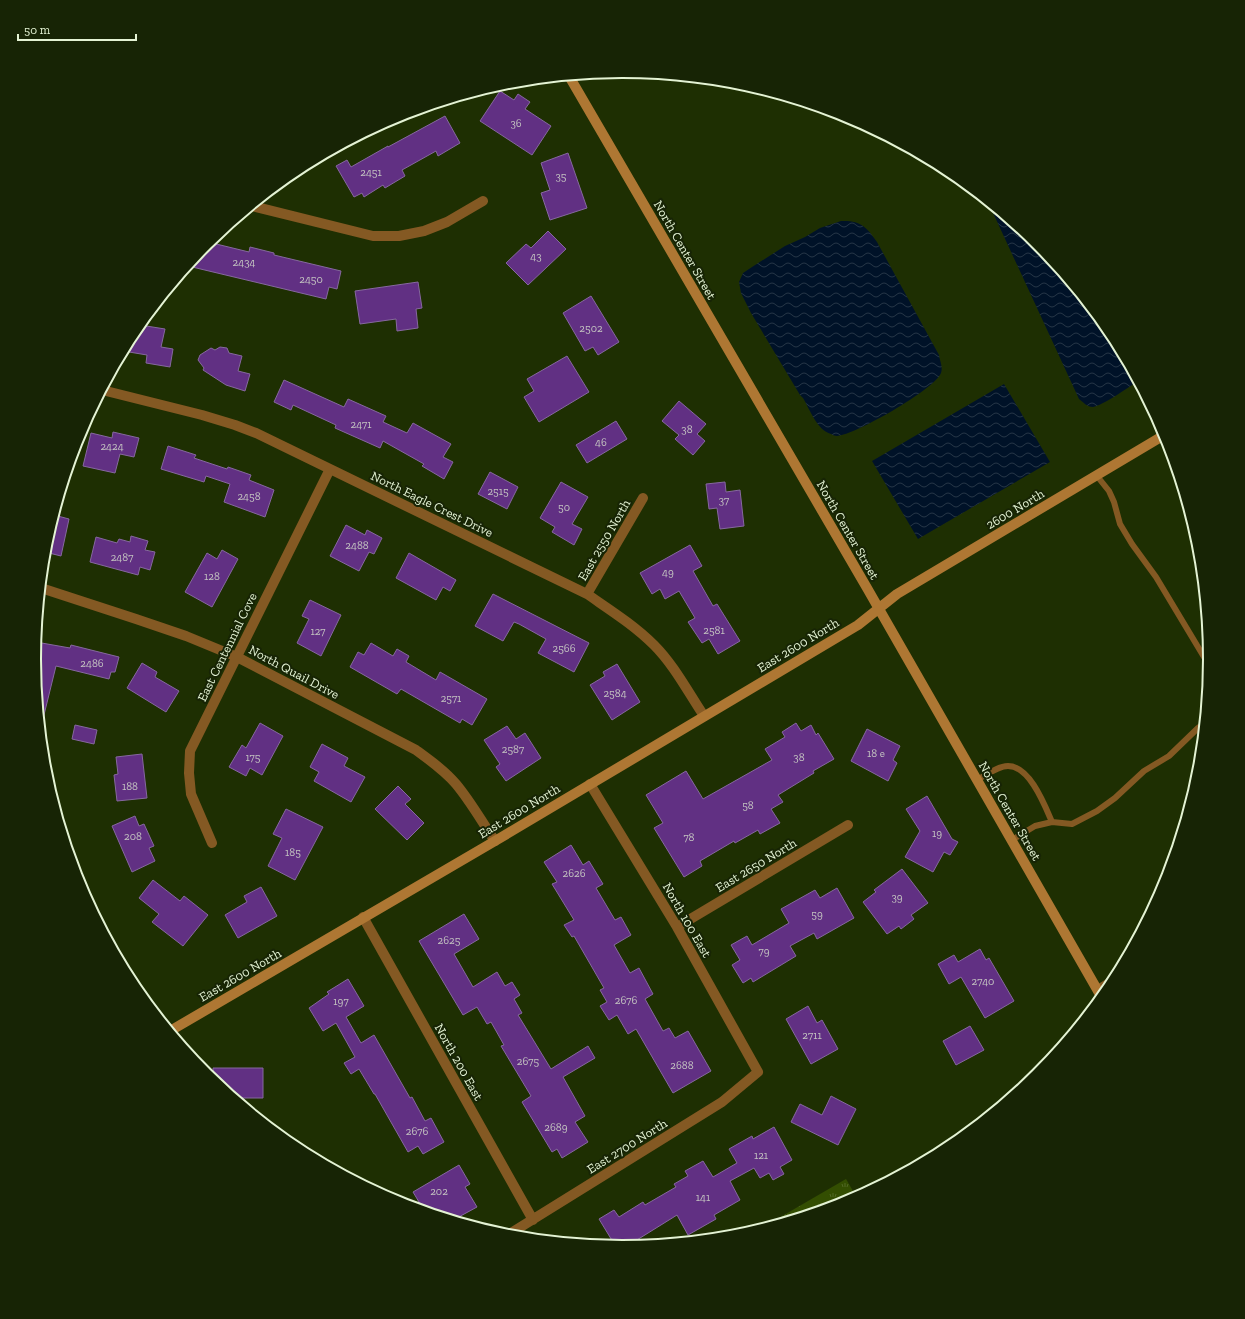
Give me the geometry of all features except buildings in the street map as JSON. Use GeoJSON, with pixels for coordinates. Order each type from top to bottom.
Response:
{"type":"FeatureCollection","features":[{"type":"Feature","properties":{"kind":"street","name":"North Center Street"},"geometry":{"type":"LineString","coordinates":[[572,80],[879,608],[1099,992]]}},
{"type":"Feature","properties":{"kind":"street"},"geometry":{"type":"LineString","coordinates":[[257,207],[373,236],[399,236],[424,232],[447,222],[484,201]]}},
{"type":"Feature","properties":{"kind":"street","name":"North Eagle Crest Drive"},"geometry":{"type":"LineString","coordinates":[[107,391],[235,425],[256,433],[587,594],[637,629],[655,646],[672,667],[704,716]]}},
{"type":"Feature","properties":{"kind":"street","name":"2600 North"},"geometry":{"type":"LineString","coordinates":[[879,608],[897,594],[1160,438]]}},
{"type":"Feature","properties":{"kind":"street","name":"East Centennial Cove"},"geometry":{"type":"LineString","coordinates":[[212,842],[191,794],[189,773],[190,751],[330,469]]}},
{"type":"Feature","properties":{"kind":"street","name":"East 2550 North"},"geometry":{"type":"LineString","coordinates":[[587,594],[643,498]]}},
{"type":"Feature","properties":{"kind":"street","name":"North Quail Drive"},"geometry":{"type":"LineString","coordinates":[[45,589],[136,618],[186,636],[237,657],[416,750],[437,765],[455,783],[468,799],[495,841]]}},
{"type":"Feature","properties":{"kind":"street","name":"East 2600 North"},"geometry":{"type":"LineString","coordinates":[[174,1029],[362,917],[495,841],[858,625],[879,608]]}},
{"type":"Feature","properties":{"kind":"street","name":"North 100 East"},"geometry":{"type":"LineString","coordinates":[[590,784],[677,927],[758,1072]]}},
{"type":"Feature","properties":{"kind":"street","name":"East 2650 North"},"geometry":{"type":"LineString","coordinates":[[677,927],[848,825]]}},
{"type":"Feature","properties":{"kind":"street","name":"North 200 East"},"geometry":{"type":"LineString","coordinates":[[362,917],[532,1220]]}},
{"type":"Feature","properties":{"kind":"street","name":"East 2700 North"},"geometry":{"type":"LineString","coordinates":[[514,1231],[722,1102],[758,1072]]}},
{"type":"Feature","properties":{"kind":"lane"},"geometry":{"type":"LineString","coordinates":[[1097,476],[1109,491],[1114,502],[1120,524],[1132,544],[1156,576],[1204,657]]}},
{"type":"Feature","properties":{"kind":"lane"},"geometry":{"type":"LineString","coordinates":[[1012,840],[1035,826],[1052,822],[1072,824],[1098,811],[1115,798],[1144,771],[1169,756],[1200,727]]}},
{"type":"Feature","properties":{"kind":"lane"},"geometry":{"type":"LineString","coordinates":[[977,780],[1003,767],[1008,766],[1019,769],[1030,779],[1036,788],[1052,822]]}},
{"type":"Feature","properties":{"kind":"green space"},"geometry":{"type":"Polygon","coordinates":[[[846,1179],[854,1193],[809,1210],[774,1221],[846,1179]]]}},
{"type":"Feature","properties":{"kind":"water"},"geometry":{"type":"Polygon","coordinates":[[[992,211],[1034,248],[1060,276],[1106,336],[1134,384],[1116,396],[1097,406],[1089,406],[1079,399],[992,211]]]}},
{"type":"Feature","properties":{"kind":"water"},"geometry":{"type":"Polygon","coordinates":[[[841,221],[858,223],[870,232],[877,242],[939,355],[942,368],[941,373],[936,380],[910,400],[860,428],[837,436],[826,432],[814,419],[803,398],[751,313],[741,293],[739,282],[743,273],[785,246],[820,228],[841,221]]]}},
{"type":"Feature","properties":{"kind":"water"},"geometry":{"type":"Polygon","coordinates":[[[1004,384],[1050,462],[918,539],[872,461],[1004,384]]]}}]}
